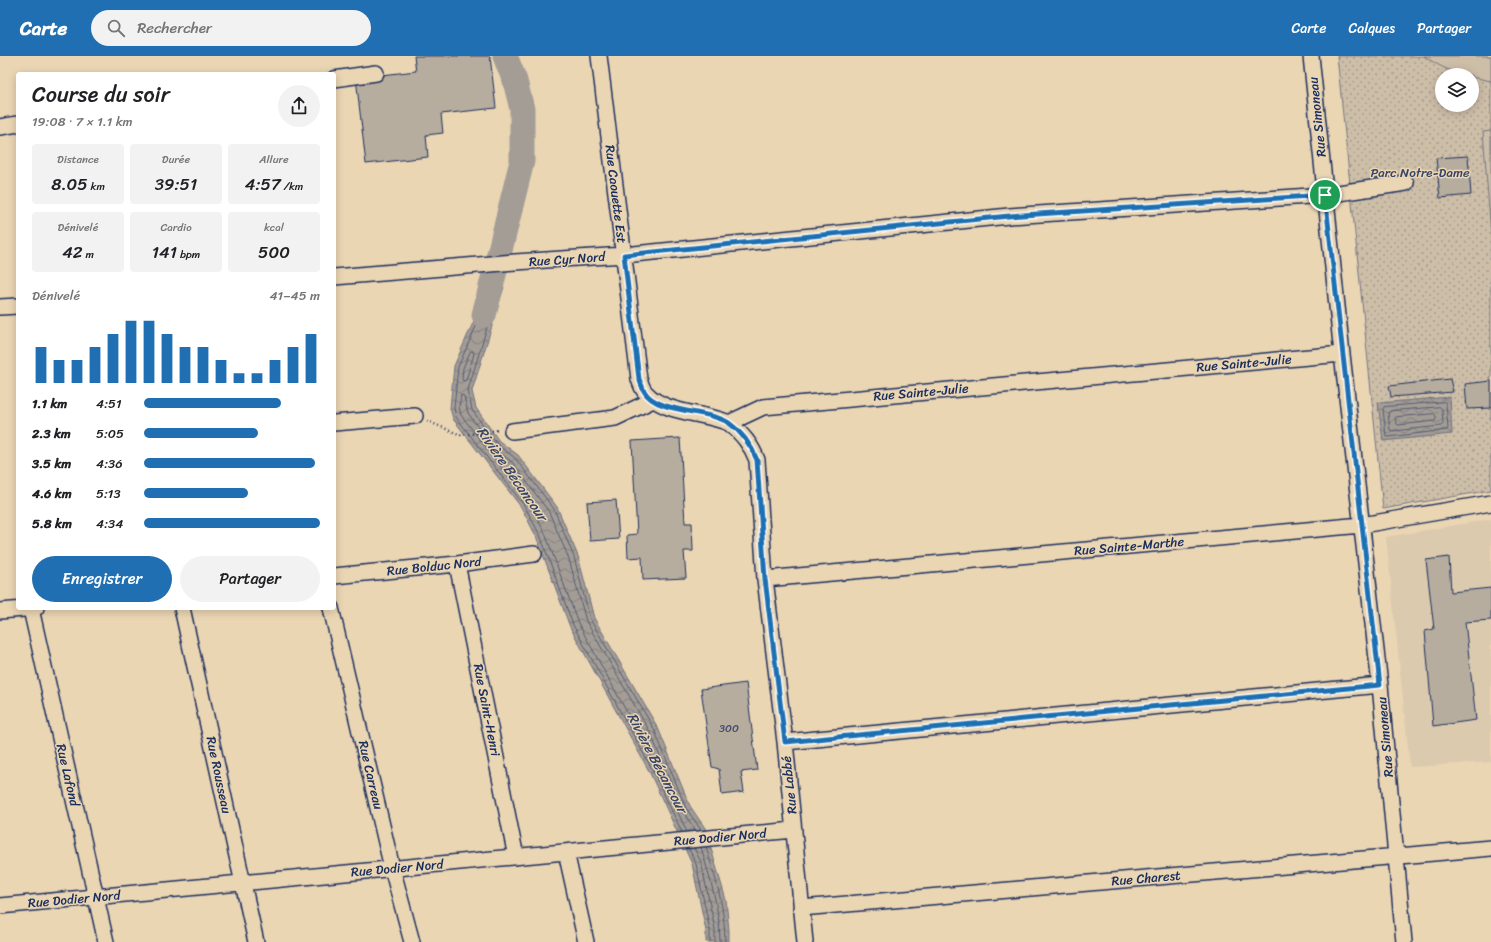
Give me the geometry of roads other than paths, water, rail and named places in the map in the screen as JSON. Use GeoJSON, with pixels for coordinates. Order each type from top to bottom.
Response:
{"type":"FeatureCollection","features":[{"type":"Feature","properties":{"kind":"street","name":"Rue Caouette Est"},"geometry":{"type":"LineString","coordinates":[[599,56],[639,379],[644,392],[653,400]]}},
{"type":"Feature","properties":{"kind":"street","name":"Rue Simoneau"},"geometry":{"type":"LineString","coordinates":[[1311,56],[1342,354],[1380,685],[1404,942]]}},
{"type":"Feature","properties":{"kind":"street"},"geometry":{"type":"LineString","coordinates":[[336,79],[376,73]]}},
{"type":"Feature","properties":{"kind":"street"},"geometry":{"type":"LineString","coordinates":[[0,127],[16,124]]}},
{"type":"Feature","properties":{"kind":"street","name":"Rue Cyr Nord"},"geometry":{"type":"LineString","coordinates":[[336,277],[485,264],[624,255],[1009,216],[1325,195],[1406,182]]}},
{"type":"Feature","properties":{"kind":"street"},"geometry":{"type":"LineString","coordinates":[[0,307],[16,306]]}},
{"type":"Feature","properties":{"kind":"street","name":"Rue Sainte-Julie"},"geometry":{"type":"LineString","coordinates":[[729,423],[764,407],[1342,354]]}},
{"type":"Feature","properties":{"kind":"street"},"geometry":{"type":"LineString","coordinates":[[508,430],[615,418],[653,400],[666,406],[718,418],[729,423]]}},
{"type":"Feature","properties":{"kind":"street"},"geometry":{"type":"LineString","coordinates":[[336,423],[415,416]]}},
{"type":"Feature","properties":{"kind":"street","name":"Rue Labbé"},"geometry":{"type":"LineString","coordinates":[[729,423],[741,433],[752,447],[757,460],[765,579],[785,742],[805,942]]}},
{"type":"Feature","properties":{"kind":"street","name":"Rue Sainte-Marthe"},"geometry":{"type":"LineString","coordinates":[[765,579],[1362,525],[1491,503]]}},
{"type":"Feature","properties":{"kind":"street","name":"Rue Bolduc Nord"},"geometry":{"type":"LineString","coordinates":[[336,576],[457,564],[534,554]]}},
{"type":"Feature","properties":{"kind":"street","name":"Rue Saint-Henri"},"geometry":{"type":"LineString","coordinates":[[457,564],[516,857]]}},
{"type":"Feature","properties":{"kind":"street"},"geometry":{"type":"LineString","coordinates":[[0,611],[16,610]]}},
{"type":"Feature","properties":{"kind":"street","name":"Rue Lafond"},"geometry":{"type":"LineString","coordinates":[[34,610],[106,942]]}},
{"type":"Feature","properties":{"kind":"street","name":"Rue Rousseau"},"geometry":{"type":"LineString","coordinates":[[182,610],[256,942]]}},
{"type":"Feature","properties":{"kind":"street","name":"Rue Carreau"},"geometry":{"type":"LineString","coordinates":[[332,610],[392,868],[412,942]]}},
{"type":"Feature","properties":{"kind":"street"},"geometry":{"type":"LineString","coordinates":[[785,742],[1380,685]]}},
{"type":"Feature","properties":{"kind":"street","name":"Rue Dodier Nord"},"geometry":{"type":"LineString","coordinates":[[0,906],[794,830]]}},
{"type":"Feature","properties":{"kind":"street","name":"Rue Charest"},"geometry":{"type":"LineString","coordinates":[[801,908],[1491,848]]}},
{"type":"Feature","properties":{"kind":"street"},"geometry":{"type":"LineString","coordinates":[[566,852],[586,942]]}},
{"type":"Feature","properties":{"kind":"water"},"geometry":{"type":"Polygon","coordinates":[[[491,282],[504,287],[472,391],[476,408],[499,441],[518,455],[557,507],[578,556],[594,618],[658,728],[690,806],[705,828],[726,900],[729,942],[706,942],[706,931],[692,864],[649,771],[570,627],[536,536],[521,507],[453,419],[450,408],[454,366],[491,282]]]}},
{"type":"Feature","properties":{"kind":"water"},"geometry":{"type":"Polygon","coordinates":[[[1450,397],[1452,434],[1383,441],[1378,403],[1450,397]]]}},
{"type":"Feature","properties":{"kind":"waterway","name":"Rivière Bécancour"},"geometry":{"type":"LineString","coordinates":[[484,315],[522,161],[522,109],[515,81],[505,56]]}},
{"type":"Feature","properties":{"kind":"park label","name":"Parc Notre-Dame"},"geometry":{"type":"Point","coordinates":[1420,172]}}]}
